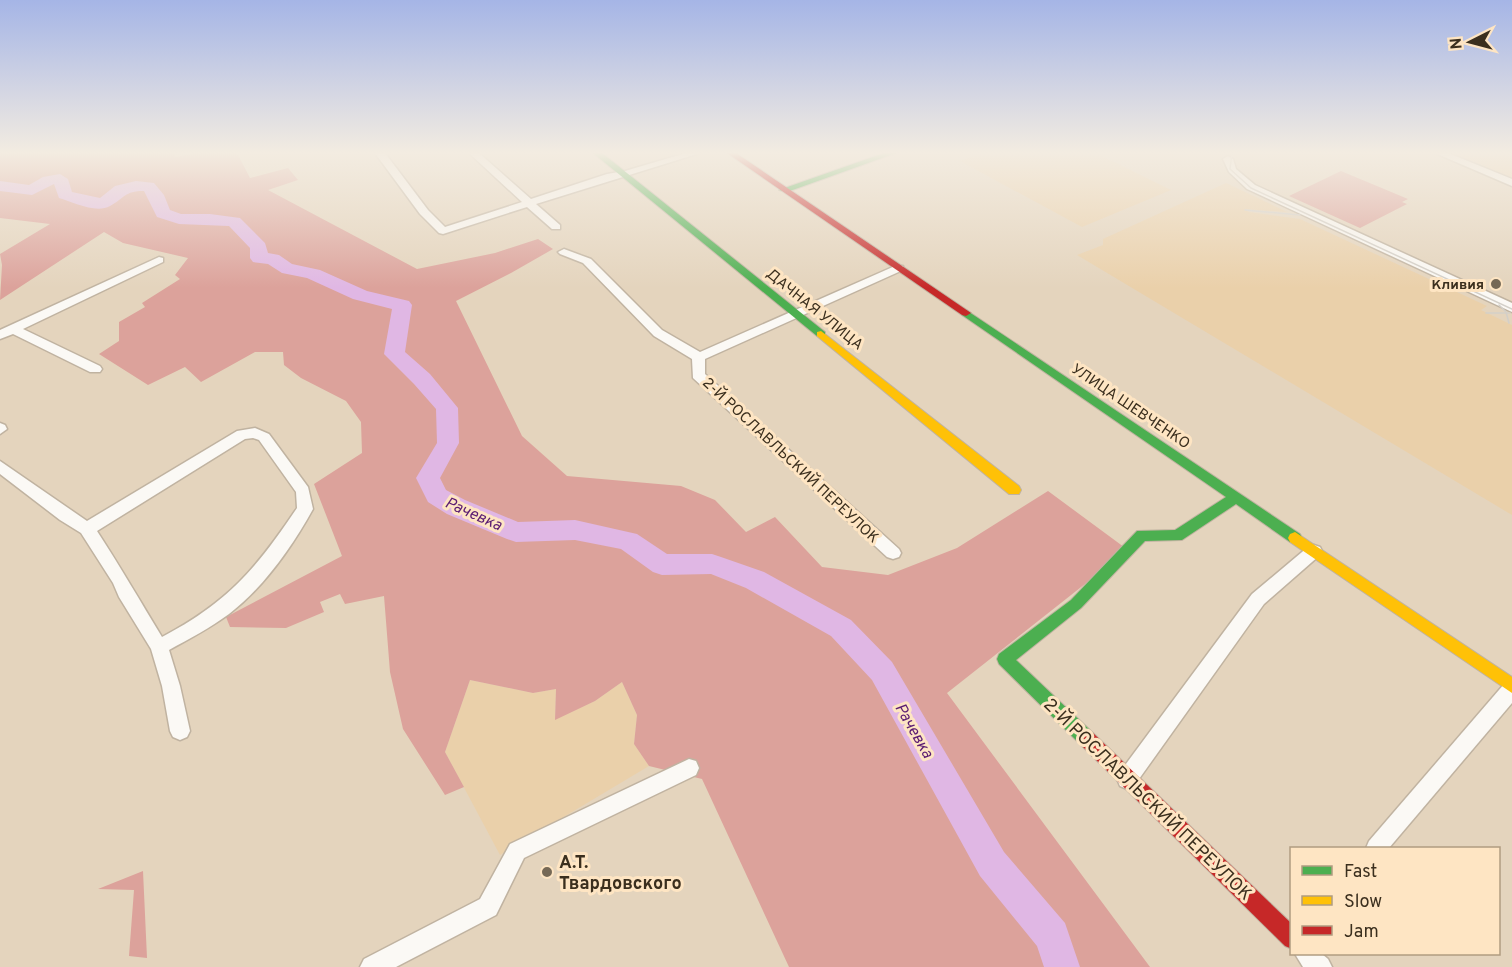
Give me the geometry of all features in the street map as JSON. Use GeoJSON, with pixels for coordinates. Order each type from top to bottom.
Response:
{"type":"FeatureCollection","features":[{"type":"Feature","properties":{"kind":"street"},"geometry":{"type":"LineString","coordinates":[[414,198],[443,231],[543,198]]}},
{"type":"Feature","properties":{"kind":"street"},"geometry":{"type":"LineString","coordinates":[[523,198],[556,226]]}},
{"type":"Feature","properties":{"kind":"street","name":"ДАЧНАЯ УЛИЦА"},"geometry":{"type":"LineString","coordinates":[[655,198],[794,314],[1014,490]]}},
{"type":"Feature","properties":{"kind":"street","name":"УЛИЦА ШЕВЧЕНКО"},"geometry":{"type":"LineString","coordinates":[[796,198],[1512,688]]}},
{"type":"Feature","properties":{"kind":"street"},"geometry":{"type":"LineString","coordinates":[[1275,198],[1512,308]]}},
{"type":"Feature","properties":{"kind":"street","name":"2-Й РОСЛАВЛЬСКИЙ ПЕРЕУЛОК"},"geometry":{"type":"LineString","coordinates":[[564,252],[587,261],[657,333],[699,357],[698,375],[893,553]]}},
{"type":"Feature","properties":{"kind":"street"},"geometry":{"type":"LineString","coordinates":[[0,335],[159,260]]}},
{"type":"Feature","properties":{"kind":"street"},"geometry":{"type":"LineString","coordinates":[[699,357],[899,268]]}},
{"type":"Feature","properties":{"kind":"street"},"geometry":{"type":"LineString","coordinates":[[13,329],[95,369]]}},
{"type":"Feature","properties":{"kind":"street"},"geometry":{"type":"LineString","coordinates":[[87,529],[242,434],[255,433],[264,437],[303,490],[305,509],[281,545],[251,583],[223,609],[159,647]]}},
{"type":"Feature","properties":{"kind":"street"},"geometry":{"type":"LineString","coordinates":[[0,466],[65,516],[87,529],[121,581],[159,647],[171,686],[180,731]]}},
{"type":"Feature","properties":{"kind":"street","name":"2-Й РОСЛАВЛЬСКИЙ ПЕРЕУЛОК"},"geometry":{"type":"LineString","coordinates":[[1235,498],[1177,536],[1142,535],[1076,604],[1005,659],[1290,937]]}},
{"type":"Feature","properties":{"kind":"street"},"geometry":{"type":"LineString","coordinates":[[1127,779],[1258,599],[1314,551]]}},
{"type":"Feature","properties":{"kind":"street"},"geometry":{"type":"LineString","coordinates":[[1378,847],[1512,688]]}},
{"type":"Feature","properties":{"kind":"street"},"geometry":{"type":"LineString","coordinates":[[372,967],[488,907],[517,851],[689,768]]}},
{"type":"Feature","properties":{"kind":"street"},"geometry":{"type":"LineString","coordinates":[[1307,955],[1320,967]]}},
{"type":"Feature","properties":{"kind":"shaded area"},"geometry":{"type":"Polygon","coordinates":[[[0,198],[283,198],[417,269],[495,253],[538,239],[553,249],[456,301],[522,436],[567,476],[681,486],[715,500],[746,532],[775,517],[822,567],[888,575],[957,548],[1048,491],[1128,550],[947,693],[1150,967],[789,967],[702,779],[649,766],[634,744],[637,715],[622,682],[595,701],[555,720],[556,689],[533,693],[470,680],[445,752],[464,787],[445,795],[403,729],[390,672],[384,596],[345,604],[340,594],[320,602],[324,612],[286,628],[230,627],[226,617],[342,556],[314,484],[362,453],[361,422],[346,401],[301,378],[284,365],[283,352],[255,352],[201,382],[185,367],[148,385],[99,354],[119,341],[119,322],[145,307],[142,303],[180,279],[175,275],[188,258],[123,243],[104,232],[0,300],[2,265],[0,254],[50,224],[0,218],[0,198]]]}},
{"type":"Feature","properties":{"kind":"shaded area"},"geometry":{"type":"Polygon","coordinates":[[[1029,198],[1151,198],[1082,227],[1029,198]]]}},
{"type":"Feature","properties":{"kind":"shaded area"},"geometry":{"type":"Polygon","coordinates":[[[1193,198],[1258,198],[1287,212],[1244,209],[1249,212],[1300,219],[1487,306],[1481,310],[1512,325],[1512,515],[1077,255],[1103,245],[1103,239],[1193,198]]]}},
{"type":"Feature","properties":{"kind":"shaded area"},"geometry":{"type":"Polygon","coordinates":[[[1294,198],[1408,199],[1402,202],[1407,204],[1360,228],[1294,198]]]}},
{"type":"Feature","properties":{"kind":"shaded area"},"geometry":{"type":"Polygon","coordinates":[[[470,680],[533,693],[556,689],[555,719],[595,701],[622,682],[637,715],[634,744],[649,766],[500,855],[445,752],[470,680]]]}},
{"type":"Feature","properties":{"kind":"shaded area"},"geometry":{"type":"Polygon","coordinates":[[[143,871],[147,958],[129,956],[134,890],[98,889],[143,871]]]}},
{"type":"Feature","properties":{"kind":"waterway","name":"Рачевка"},"geometry":{"type":"LineString","coordinates":[[76,198],[94,203],[104,203],[110,198]]}},
{"type":"Feature","properties":{"kind":"waterway","name":"Рачевка"},"geometry":{"type":"LineString","coordinates":[[157,198],[163,213],[179,219],[234,222],[259,247],[259,258],[273,259],[282,267],[313,274],[352,292],[402,305],[394,354],[422,379],[447,408],[448,443],[428,478],[437,496],[456,507],[516,532],[575,530],[628,541],[662,565],[712,564],[755,580],[841,628],[882,671],[992,864],[1052,936],[1062,967]]}},
{"type":"Feature","properties":{"kind":"tram line"},"geometry":{"type":"LineString","coordinates":[[1273,198],[1512,309]]}},
{"type":"Feature","properties":{"kind":"tram line"},"geometry":{"type":"LineString","coordinates":[[1245,210],[1300,215]]}},
{"type":"Feature","properties":{"kind":"tram line"},"geometry":{"type":"LineString","coordinates":[[1499,305],[1506,313]]}},
{"type":"Feature","properties":{"kind":"tram line"},"geometry":{"type":"LineString","coordinates":[[1486,313],[1506,313]]}},
{"type":"Feature","properties":{"kind":"tram line"},"geometry":{"type":"LineString","coordinates":[[1506,313],[1509,323]]}},
{"type":"Feature","properties":{"kind":"traffic: fast"},"geometry":{"type":"LineString","coordinates":[[653,198],[821,334]]}},
{"type":"Feature","properties":{"kind":"traffic: fast"},"geometry":{"type":"LineString","coordinates":[[966,313],[1295,538]]}},
{"type":"Feature","properties":{"kind":"traffic: fast"},"geometry":{"type":"LineString","coordinates":[[1087,739],[1005,659],[1076,604],[1142,535],[1177,536],[1235,498]]}},
{"type":"Feature","properties":{"kind":"traffic: slow"},"geometry":{"type":"LineString","coordinates":[[821,334],[1014,490]]}},
{"type":"Feature","properties":{"kind":"traffic: slow"},"geometry":{"type":"LineString","coordinates":[[1295,538],[1512,686]]}},
{"type":"Feature","properties":{"kind":"traffic: jam"},"geometry":{"type":"LineString","coordinates":[[797,198],[966,313]]}},
{"type":"Feature","properties":{"kind":"traffic: jam"},"geometry":{"type":"LineString","coordinates":[[1087,739],[1290,937]]}},
{"type":"Feature","properties":{"kind":"place","name":"Кливия"},"geometry":{"type":"Point","coordinates":[1496,284]}},
{"type":"Feature","properties":{"kind":"place","name":"А.Т. Твардовского"},"geometry":{"type":"Point","coordinates":[547,872]}}]}
